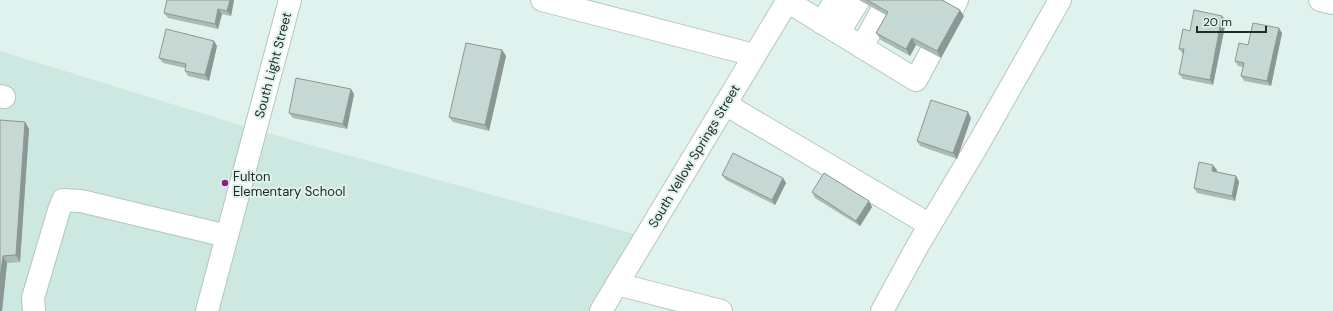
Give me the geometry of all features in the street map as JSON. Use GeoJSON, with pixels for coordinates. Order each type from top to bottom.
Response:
{"type":"FeatureCollection","features":[{"type":"Feature","properties":{"kind":"main road","name":"South Light Street"},"geometry":{"type":"LineString","coordinates":[[207,311],[290,0]]}},
{"type":"Feature","properties":{"kind":"main road"},"geometry":{"type":"LineString","coordinates":[[542,0],[754,55]]}},
{"type":"Feature","properties":{"kind":"main road"},"geometry":{"type":"LineString","coordinates":[[830,28],[835,0]]}},
{"type":"Feature","properties":{"kind":"main road"},"geometry":{"type":"LineString","coordinates":[[830,28],[859,0]]}},
{"type":"Feature","properties":{"kind":"main road"},"geometry":{"type":"LineString","coordinates":[[882,311],[930,224],[980,141],[1060,0]]}},
{"type":"Feature","properties":{"kind":"main road"},"geometry":{"type":"LineString","coordinates":[[1320,0],[1333,3]]}},
{"type":"Feature","properties":{"kind":"main road"},"geometry":{"type":"LineString","coordinates":[[787,1],[916,80],[931,52]]}},
{"type":"Feature","properties":{"kind":"main road","name":"South Yellow Springs Street"},"geometry":{"type":"LineString","coordinates":[[601,311],[787,1]]}},
{"type":"Feature","properties":{"kind":"main road"},"geometry":{"type":"LineString","coordinates":[[862,47],[881,12]]}},
{"type":"Feature","properties":{"kind":"main road"},"geometry":{"type":"LineString","coordinates":[[725,104],[930,224]]}},
{"type":"Feature","properties":{"kind":"main road"},"geometry":{"type":"LineString","coordinates":[[34,311],[32,298],[63,200],[81,201],[227,236]]}},
{"type":"Feature","properties":{"kind":"main road"},"geometry":{"type":"LineString","coordinates":[[617,284],[721,311]]}},
{"type":"Feature","properties":{"kind":"shaded area","name":"Fulton Elementary School"},"geometry":{"type":"Polygon","coordinates":[[[0,51],[256,130],[645,237],[601,311],[0,311],[0,51]]]}},
{"type":"Feature","properties":{"kind":"building"},"geometry":{"type":"Polygon","coordinates":[[[167,0],[230,0],[227,11],[218,9],[215,24],[164,13],[167,0]]]}},
{"type":"Feature","properties":{"kind":"building"},"geometry":{"type":"Polygon","coordinates":[[[867,0],[942,0],[960,10],[937,51],[912,38],[906,49],[876,33],[888,12],[867,0]]]}},
{"type":"Feature","properties":{"kind":"building"},"geometry":{"type":"Polygon","coordinates":[[[1194,10],[1222,16],[1210,80],[1179,74],[1184,49],[1179,49],[1183,29],[1190,31],[1194,10]]]}},
{"type":"Feature","properties":{"kind":"building"},"geometry":{"type":"Polygon","coordinates":[[[1253,23],[1279,28],[1267,81],[1241,76],[1244,63],[1235,61],[1239,43],[1248,45],[1253,23]]]}},
{"type":"Feature","properties":{"kind":"building"},"geometry":{"type":"Polygon","coordinates":[[[166,29],[214,41],[205,75],[185,71],[186,64],[159,58],[166,29]]]}},
{"type":"Feature","properties":{"kind":"building"},"geometry":{"type":"Polygon","coordinates":[[[466,43],[502,50],[485,125],[449,117],[466,43]]]}},
{"type":"Feature","properties":{"kind":"building"},"geometry":{"type":"Polygon","coordinates":[[[296,78],[351,89],[343,124],[289,113],[296,78]]]}},
{"type":"Feature","properties":{"kind":"building"},"geometry":{"type":"Polygon","coordinates":[[[931,100],[968,112],[953,153],[917,141],[931,100]]]}},
{"type":"Feature","properties":{"kind":"building"},"geometry":{"type":"Polygon","coordinates":[[[0,120],[25,122],[16,255],[3,256],[0,279],[0,120]]]}},
{"type":"Feature","properties":{"kind":"building"},"geometry":{"type":"Polygon","coordinates":[[[733,153],[783,178],[772,200],[722,175],[733,153]]]}},
{"type":"Feature","properties":{"kind":"building"},"geometry":{"type":"Polygon","coordinates":[[[1199,162],[1213,165],[1212,171],[1236,176],[1232,196],[1194,188],[1199,162]]]}},
{"type":"Feature","properties":{"kind":"building"},"geometry":{"type":"Polygon","coordinates":[[[824,173],[869,201],[856,221],[812,192],[824,173]]]}},
{"type":"Feature","properties":{"kind":"place","name":"Fulton Elementary School"},"geometry":{"type":"Point","coordinates":[225,183]}}]}
